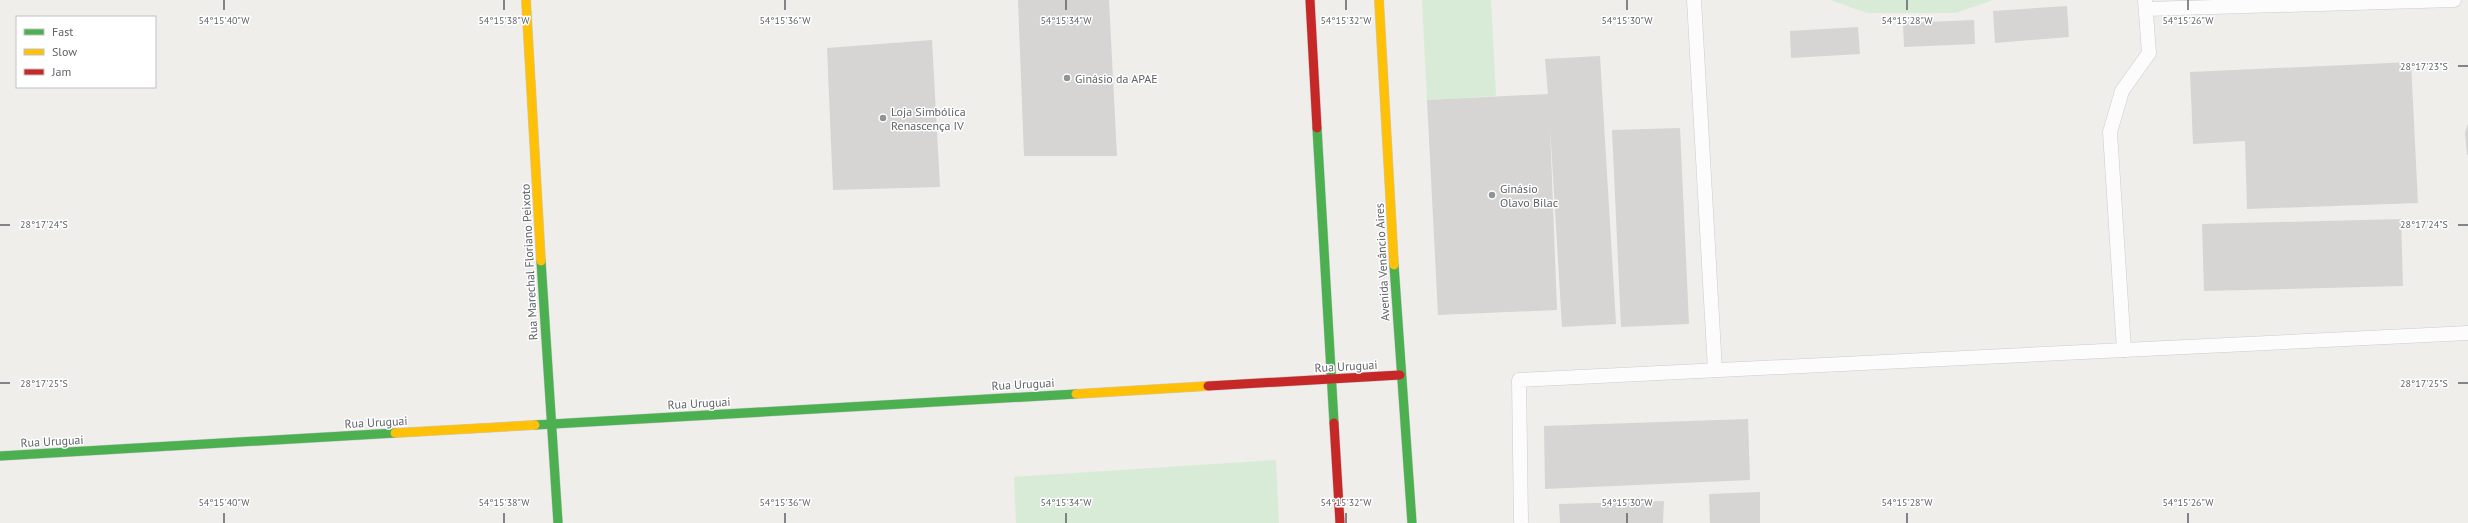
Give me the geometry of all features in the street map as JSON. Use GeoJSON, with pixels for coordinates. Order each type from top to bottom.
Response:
{"type":"FeatureCollection","features":[{"type":"Feature","properties":{"kind":"street","name":"Rua Marechal Floriano Peixoto"},"geometry":{"type":"LineString","coordinates":[[526,0],[550,423],[558,523]]}},
{"type":"Feature","properties":{"kind":"street"},"geometry":{"type":"LineString","coordinates":[[1310,0],[1340,523]]}},
{"type":"Feature","properties":{"kind":"street","name":"Avenida Venâncio Aires"},"geometry":{"type":"LineString","coordinates":[[1379,0],[1400,375],[1412,523]]}},
{"type":"Feature","properties":{"kind":"street","name":"Rua Uruguai"},"geometry":{"type":"LineString","coordinates":[[0,456],[1400,375]]}},
{"type":"Feature","properties":{"kind":"lane"},"geometry":{"type":"LineString","coordinates":[[1694,0],[1715,370]]}},
{"type":"Feature","properties":{"kind":"lane"},"geometry":{"type":"LineString","coordinates":[[2124,350],[2110,132],[2122,90],[2149,53],[2146,5],[2454,0]]}},
{"type":"Feature","properties":{"kind":"lane"},"geometry":{"type":"LineString","coordinates":[[1521,521],[1519,380],[2468,333]]}},
{"type":"Feature","properties":{"kind":"green space"},"geometry":{"type":"Polygon","coordinates":[[[1422,0],[1491,0],[1496,96],[1427,100],[1422,0]]]}},
{"type":"Feature","properties":{"kind":"green space"},"geometry":{"type":"Polygon","coordinates":[[[1830,0],[1993,0],[1956,13],[1867,13],[1830,0]]]}},
{"type":"Feature","properties":{"kind":"green space"},"geometry":{"type":"Polygon","coordinates":[[[1276,460],[1279,523],[1016,523],[1014,477],[1276,460]]]}},
{"type":"Feature","properties":{"kind":"building","name":"Ginásio da APAE"},"geometry":{"type":"Polygon","coordinates":[[[1018,0],[1109,0],[1117,156],[1024,156],[1018,0]]]}},
{"type":"Feature","properties":{"kind":"building"},"geometry":{"type":"Polygon","coordinates":[[[2067,6],[2069,37],[1995,43],[1993,11],[2067,6]]]}},
{"type":"Feature","properties":{"kind":"building"},"geometry":{"type":"Polygon","coordinates":[[[1974,20],[1975,44],[1904,47],[1903,23],[1974,20]]]}},
{"type":"Feature","properties":{"kind":"building"},"geometry":{"type":"Polygon","coordinates":[[[1858,27],[1860,54],[1791,58],[1790,31],[1858,27]]]}},
{"type":"Feature","properties":{"kind":"building","name":"Loja Simbólica Renascença IV"},"geometry":{"type":"Polygon","coordinates":[[[932,40],[940,187],[833,190],[827,48],[932,40]]]}},
{"type":"Feature","properties":{"kind":"building","name":"Ginásio Olavo Bilac"},"geometry":{"type":"Polygon","coordinates":[[[1600,56],[1616,324],[1562,327],[1550,127],[1557,310],[1438,315],[1427,100],[1548,94],[1545,59],[1600,56]]]}},
{"type":"Feature","properties":{"kind":"building"},"geometry":{"type":"Polygon","coordinates":[[[2411,62],[2418,203],[2247,209],[2245,141],[2193,144],[2190,72],[2411,62]]]}},
{"type":"Feature","properties":{"kind":"building"},"geometry":{"type":"Polygon","coordinates":[[[2468,124],[2468,155],[2467,155],[2465,132],[2468,124]]]}},
{"type":"Feature","properties":{"kind":"building"},"geometry":{"type":"Polygon","coordinates":[[[1680,128],[1689,324],[1621,327],[1612,130],[1680,128]]]}},
{"type":"Feature","properties":{"kind":"building"},"geometry":{"type":"Polygon","coordinates":[[[2401,219],[2403,286],[2204,291],[2202,224],[2401,219]]]}},
{"type":"Feature","properties":{"kind":"building"},"geometry":{"type":"Polygon","coordinates":[[[1748,419],[1750,480],[1545,489],[1544,426],[1748,419]]]}},
{"type":"Feature","properties":{"kind":"building"},"geometry":{"type":"Polygon","coordinates":[[[1760,492],[1760,523],[1710,523],[1709,494],[1760,492]]]}},
{"type":"Feature","properties":{"kind":"building"},"geometry":{"type":"Polygon","coordinates":[[[1664,501],[1663,523],[1560,523],[1559,504],[1664,501]]]}},
{"type":"Feature","properties":{"kind":"traffic: fast"},"geometry":{"type":"LineString","coordinates":[[1317,128],[1334,423]]}},
{"type":"Feature","properties":{"kind":"traffic: fast"},"geometry":{"type":"LineString","coordinates":[[541,261],[558,523]]}},
{"type":"Feature","properties":{"kind":"traffic: fast"},"geometry":{"type":"LineString","coordinates":[[1394,265],[1412,523]]}},
{"type":"Feature","properties":{"kind":"traffic: fast"},"geometry":{"type":"LineString","coordinates":[[535,425],[1076,394]]}},
{"type":"Feature","properties":{"kind":"traffic: fast"},"geometry":{"type":"LineString","coordinates":[[0,456],[395,433]]}},
{"type":"Feature","properties":{"kind":"traffic: slow"},"geometry":{"type":"LineString","coordinates":[[526,0],[541,261]]}},
{"type":"Feature","properties":{"kind":"traffic: slow"},"geometry":{"type":"LineString","coordinates":[[1379,0],[1394,265]]}},
{"type":"Feature","properties":{"kind":"traffic: slow"},"geometry":{"type":"LineString","coordinates":[[1076,394],[1208,386]]}},
{"type":"Feature","properties":{"kind":"traffic: slow"},"geometry":{"type":"LineString","coordinates":[[395,433],[535,425]]}},
{"type":"Feature","properties":{"kind":"traffic: jam"},"geometry":{"type":"LineString","coordinates":[[1310,0],[1317,128]]}},
{"type":"Feature","properties":{"kind":"traffic: jam"},"geometry":{"type":"LineString","coordinates":[[1208,386],[1400,375]]}},
{"type":"Feature","properties":{"kind":"traffic: jam"},"geometry":{"type":"LineString","coordinates":[[1334,423],[1340,523]]}},
{"type":"Feature","properties":{"kind":"place","name":"Ginásio da APAE"},"geometry":{"type":"Point","coordinates":[1067,78]}},
{"type":"Feature","properties":{"kind":"place","name":"Loja Simbólica Renascença IV"},"geometry":{"type":"Point","coordinates":[883,118]}},
{"type":"Feature","properties":{"kind":"place","name":"Ginásio Olavo Bilac"},"geometry":{"type":"Point","coordinates":[1492,195]}}]}
